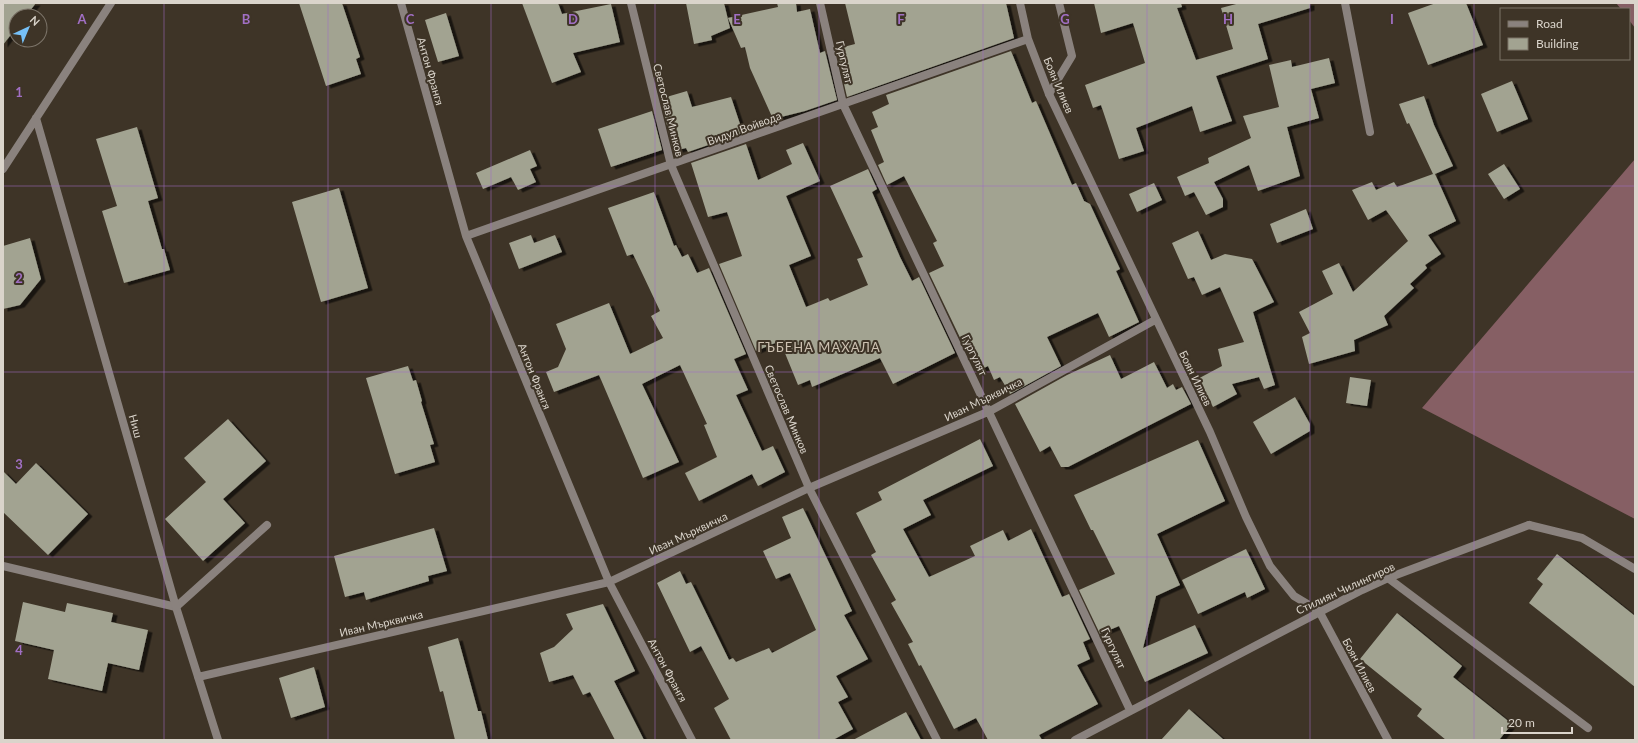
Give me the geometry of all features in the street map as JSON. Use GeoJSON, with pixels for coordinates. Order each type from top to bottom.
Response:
{"type":"FeatureCollection","features":[{"type":"Feature","properties":{"kind":"street"},"geometry":{"type":"LineString","coordinates":[[3,169],[112,3]]}},
{"type":"Feature","properties":{"kind":"street","name":"Антон Франгя"},"geometry":{"type":"LineString","coordinates":[[401,3],[466,236],[609,582],[692,740]]}},
{"type":"Feature","properties":{"kind":"street","name":"Светослав Минков"},"geometry":{"type":"LineString","coordinates":[[631,3],[671,165],[809,488],[937,740]]}},
{"type":"Feature","properties":{"kind":"street","name":"Гургулят"},"geometry":{"type":"LineString","coordinates":[[820,3],[843,104],[990,411],[1130,710]]}},
{"type":"Feature","properties":{"kind":"street","name":"Боян Илиев"},"geometry":{"type":"LineString","coordinates":[[1020,3],[1028,39],[1049,94],[1155,320],[1210,432],[1246,517],[1270,566],[1294,596],[1319,611],[1388,740]]}},
{"type":"Feature","properties":{"kind":"street"},"geometry":{"type":"LineString","coordinates":[[1049,94],[1072,56],[1059,3]]}},
{"type":"Feature","properties":{"kind":"street"},"geometry":{"type":"LineString","coordinates":[[1345,3],[1370,132]]}},
{"type":"Feature","properties":{"kind":"street","name":"Видул Войвода"},"geometry":{"type":"LineString","coordinates":[[466,236],[1028,39]]}},
{"type":"Feature","properties":{"kind":"street","name":"Ниш"},"geometry":{"type":"LineString","coordinates":[[36,118],[176,607],[218,740]]}},
{"type":"Feature","properties":{"kind":"street","name":"Иван Мърквичка"},"geometry":{"type":"LineString","coordinates":[[198,677],[609,582],[809,488],[990,411],[1155,320]]}},
{"type":"Feature","properties":{"kind":"street"},"geometry":{"type":"LineString","coordinates":[[3,566],[176,607],[267,525]]}},
{"type":"Feature","properties":{"kind":"street","name":"Стилиян Чилингиров"},"geometry":{"type":"LineString","coordinates":[[1075,740],[1319,611],[1388,578],[1529,525],[1582,538],[1635,569]]}},
{"type":"Feature","properties":{"kind":"street"},"geometry":{"type":"LineString","coordinates":[[1388,578],[1588,728]]}},
{"type":"Feature","properties":{"kind":"shaded area"},"geometry":{"type":"Polygon","coordinates":[[[1616,3],[1635,3],[1635,28],[1630,21],[1630,8],[1620,8],[1616,3]]]}},
{"type":"Feature","properties":{"kind":"shaded area"},"geometry":{"type":"Polygon","coordinates":[[[1635,159],[1635,519],[1422,408],[1635,159]]]}},
{"type":"Feature","properties":{"kind":"building"},"geometry":{"type":"Polygon","coordinates":[[[3,3],[36,3],[32,8],[8,8],[8,38],[3,45],[3,3]]]}},
{"type":"Feature","properties":{"kind":"building"},"geometry":{"type":"Polygon","coordinates":[[[299,3],[342,3],[360,57],[356,59],[361,74],[326,86],[299,3]]]}},
{"type":"Feature","properties":{"kind":"building"},"geometry":{"type":"Polygon","coordinates":[[[522,3],[558,3],[562,14],[611,4],[620,42],[573,53],[581,72],[552,83],[522,3]]]}},
{"type":"Feature","properties":{"kind":"building"},"geometry":{"type":"Polygon","coordinates":[[[686,3],[724,3],[730,28],[711,36],[712,40],[694,44],[686,3]]]}},
{"type":"Feature","properties":{"kind":"building"},"geometry":{"type":"Polygon","coordinates":[[[777,3],[796,3],[797,12],[810,9],[820,53],[825,51],[837,100],[805,111],[773,119],[750,68],[745,47],[741,48],[728,18],[778,7],[777,3]]]}},
{"type":"Feature","properties":{"kind":"building"},"geometry":{"type":"Polygon","coordinates":[[[845,3],[1006,3],[1014,38],[847,97],[836,49],[855,44],[845,3]]]}},
{"type":"Feature","properties":{"kind":"building"},"geometry":{"type":"Polygon","coordinates":[[[1094,3],[1181,3],[1182,7],[1177,8],[1196,60],[1233,49],[1221,8],[1240,3],[1310,3],[1310,8],[1258,24],[1268,59],[1216,76],[1232,121],[1200,132],[1192,106],[1136,128],[1144,151],[1119,159],[1101,105],[1093,108],[1085,85],[1145,63],[1133,23],[1101,33],[1094,3]]]}},
{"type":"Feature","properties":{"kind":"building"},"geometry":{"type":"Polygon","coordinates":[[[1436,3],[1466,3],[1483,45],[1428,65],[1408,13],[1436,3]]]}},
{"type":"Feature","properties":{"kind":"building"},"geometry":{"type":"Polygon","coordinates":[[[446,13],[459,56],[438,62],[425,20],[446,13]]]}},
{"type":"Feature","properties":{"kind":"building"},"geometry":{"type":"Polygon","coordinates":[[[1011,51],[1032,103],[1036,101],[1072,185],[1076,183],[1084,201],[1090,204],[1120,269],[1116,271],[1139,322],[1109,337],[1098,313],[1047,337],[1061,366],[1010,394],[1000,377],[994,380],[988,366],[982,369],[970,346],[965,348],[929,273],[944,266],[933,243],[937,241],[904,176],[887,185],[878,165],[884,162],[871,130],[878,127],[872,112],[889,104],[886,95],[1011,51]]]}},
{"type":"Feature","properties":{"kind":"building"},"geometry":{"type":"Polygon","coordinates":[[[1329,58],[1335,83],[1311,89],[1319,118],[1287,127],[1300,176],[1258,191],[1249,165],[1214,182],[1223,199],[1223,207],[1206,215],[1194,192],[1185,196],[1177,177],[1209,163],[1208,158],[1251,138],[1243,116],[1279,107],[1269,65],[1291,60],[1292,67],[1329,58]]]}},
{"type":"Feature","properties":{"kind":"building"},"geometry":{"type":"Polygon","coordinates":[[[1512,81],[1528,119],[1497,132],[1481,94],[1512,81]]]}},
{"type":"Feature","properties":{"kind":"building"},"geometry":{"type":"Polygon","coordinates":[[[687,91],[692,107],[731,97],[743,133],[688,152],[686,148],[678,150],[677,145],[672,147],[663,108],[666,107],[663,98],[687,91]]]}},
{"type":"Feature","properties":{"kind":"building"},"geometry":{"type":"Polygon","coordinates":[[[1424,96],[1434,125],[1453,166],[1435,174],[1456,221],[1428,235],[1441,254],[1425,265],[1427,268],[1410,284],[1414,288],[1384,316],[1388,325],[1354,340],[1355,351],[1309,364],[1302,337],[1310,333],[1299,312],[1333,294],[1322,271],[1339,263],[1353,292],[1408,241],[1386,210],[1368,220],[1352,190],[1372,182],[1376,190],[1394,182],[1397,187],[1433,174],[1409,123],[1407,124],[1399,104],[1424,96]]]}},
{"type":"Feature","properties":{"kind":"building"},"geometry":{"type":"Polygon","coordinates":[[[652,111],[662,150],[611,167],[598,129],[652,111]]]}},
{"type":"Feature","properties":{"kind":"building"},"geometry":{"type":"Polygon","coordinates":[[[137,127],[158,198],[148,201],[162,249],[164,249],[170,270],[124,283],[102,211],[117,206],[96,139],[137,127]]]}},
{"type":"Feature","properties":{"kind":"building"},"geometry":{"type":"Polygon","coordinates":[[[803,143],[820,181],[786,196],[811,256],[789,265],[806,307],[828,298],[830,301],[868,285],[857,259],[863,257],[830,186],[868,169],[877,189],[872,192],[900,257],[912,281],[919,277],[955,353],[893,384],[880,358],[812,387],[810,380],[798,385],[780,341],[756,351],[719,264],[742,256],[727,212],[708,217],[691,163],[746,144],[758,180],[792,164],[786,150],[803,143]]]}},
{"type":"Feature","properties":{"kind":"building"},"geometry":{"type":"Polygon","coordinates":[[[530,150],[537,166],[530,169],[536,182],[518,190],[511,177],[483,189],[476,173],[530,150]]]}},
{"type":"Feature","properties":{"kind":"building"},"geometry":{"type":"Polygon","coordinates":[[[1504,164],[1520,189],[1504,199],[1488,174],[1504,164]]]}},
{"type":"Feature","properties":{"kind":"building"},"geometry":{"type":"Polygon","coordinates":[[[1154,183],[1162,200],[1137,212],[1129,194],[1154,183]]]}},
{"type":"Feature","properties":{"kind":"building"},"geometry":{"type":"Polygon","coordinates":[[[339,188],[368,288],[321,302],[292,202],[339,188]]]}},
{"type":"Feature","properties":{"kind":"building"},"geometry":{"type":"Polygon","coordinates":[[[654,192],[674,246],[676,245],[682,257],[688,254],[697,273],[709,268],[746,354],[734,359],[748,390],[736,395],[762,451],[773,446],[785,472],[758,486],[752,474],[699,501],[685,473],[717,457],[704,425],[707,424],[680,365],[642,384],[679,462],[643,478],[599,375],[554,392],[546,372],[558,367],[566,349],[556,324],[609,303],[630,354],[663,338],[651,316],[660,311],[633,254],[627,256],[608,208],[654,192]]]}},
{"type":"Feature","properties":{"kind":"building"},"geometry":{"type":"Polygon","coordinates":[[[1306,209],[1313,229],[1277,243],[1270,224],[1306,209]]]}},
{"type":"Feature","properties":{"kind":"building"},"geometry":{"type":"Polygon","coordinates":[[[1198,231],[1211,260],[1225,254],[1252,259],[1274,302],[1253,312],[1275,385],[1264,389],[1259,377],[1232,384],[1237,394],[1213,407],[1207,395],[1200,399],[1192,382],[1222,366],[1218,349],[1244,342],[1220,287],[1202,295],[1194,277],[1188,279],[1172,243],[1198,231]]]}},
{"type":"Feature","properties":{"kind":"building"},"geometry":{"type":"Polygon","coordinates":[[[531,235],[534,243],[555,235],[562,252],[519,269],[509,243],[531,235]]]}},
{"type":"Feature","properties":{"kind":"building"},"geometry":{"type":"Polygon","coordinates":[[[30,238],[41,279],[20,305],[3,309],[3,246],[30,238]]]}},
{"type":"Feature","properties":{"kind":"building"},"geometry":{"type":"Polygon","coordinates":[[[1110,355],[1121,379],[1154,362],[1167,388],[1173,384],[1176,390],[1182,387],[1191,404],[1068,467],[1061,467],[1050,446],[1040,452],[1015,404],[1067,375],[1110,355]]]}},
{"type":"Feature","properties":{"kind":"building"},"geometry":{"type":"Polygon","coordinates":[[[408,366],[413,381],[416,380],[422,401],[421,402],[434,444],[430,445],[435,462],[395,474],[366,378],[408,366]]]}},
{"type":"Feature","properties":{"kind":"building"},"geometry":{"type":"Polygon","coordinates":[[[1350,377],[1371,380],[1367,406],[1346,403],[1350,377]]]}},
{"type":"Feature","properties":{"kind":"building"},"geometry":{"type":"Polygon","coordinates":[[[1295,397],[1310,424],[1310,431],[1271,454],[1253,422],[1295,397]]]}},
{"type":"Feature","properties":{"kind":"building"},"geometry":{"type":"Polygon","coordinates":[[[228,419],[266,461],[223,499],[245,523],[203,561],[165,519],[206,482],[184,458],[228,419]]]}},
{"type":"Feature","properties":{"kind":"building"},"geometry":{"type":"Polygon","coordinates":[[[980,439],[993,466],[923,500],[931,515],[903,529],[929,577],[975,556],[970,546],[1003,530],[1008,541],[1031,529],[1062,597],[1069,594],[1090,639],[1083,642],[1090,659],[1077,665],[1098,704],[1039,735],[1042,740],[988,740],[976,718],[954,729],[921,665],[919,666],[908,644],[913,642],[891,603],[896,600],[871,555],[876,552],[856,513],[882,500],[878,492],[980,439]]]}},
{"type":"Feature","properties":{"kind":"building"},"geometry":{"type":"Polygon","coordinates":[[[1198,440],[1225,501],[1157,534],[1180,585],[1156,596],[1143,648],[1195,625],[1208,653],[1145,682],[1119,626],[1100,634],[1079,590],[1115,574],[1074,495],[1198,440]]]}},
{"type":"Feature","properties":{"kind":"building"},"geometry":{"type":"Polygon","coordinates":[[[36,463],[88,514],[48,555],[3,512],[3,471],[16,484],[36,463]]]}},
{"type":"Feature","properties":{"kind":"building"},"geometry":{"type":"Polygon","coordinates":[[[803,508],[852,611],[844,615],[868,659],[836,676],[848,697],[838,702],[853,729],[833,740],[731,740],[714,708],[729,699],[701,646],[690,652],[657,583],[680,571],[686,584],[691,582],[729,660],[733,658],[736,662],[769,648],[772,653],[816,630],[790,573],[776,579],[763,551],[791,538],[782,517],[803,508]]]}},
{"type":"Feature","properties":{"kind":"building"},"geometry":{"type":"Polygon","coordinates":[[[434,528],[447,571],[428,576],[429,581],[366,600],[364,592],[345,597],[334,556],[434,528]]]}},
{"type":"Feature","properties":{"kind":"building"},"geometry":{"type":"Polygon","coordinates":[[[1246,549],[1265,589],[1247,598],[1245,592],[1198,614],[1182,580],[1246,549]]]}},
{"type":"Feature","properties":{"kind":"building"},"geometry":{"type":"Polygon","coordinates":[[[1557,554],[1635,616],[1635,687],[1529,603],[1543,584],[1537,579],[1557,554]]]}},
{"type":"Feature","properties":{"kind":"building"},"geometry":{"type":"Polygon","coordinates":[[[23,602],[65,612],[67,603],[113,613],[111,622],[148,630],[139,670],[108,663],[102,691],[48,679],[54,650],[15,641],[23,602]]]}},
{"type":"Feature","properties":{"kind":"building"},"geometry":{"type":"Polygon","coordinates":[[[603,604],[635,671],[614,681],[644,740],[615,740],[590,692],[583,695],[573,675],[549,682],[540,653],[554,647],[573,629],[566,614],[603,604]]]}},
{"type":"Feature","properties":{"kind":"building"},"geometry":{"type":"Polygon","coordinates":[[[1397,613],[1462,666],[1453,677],[1512,724],[1499,740],[1446,740],[1417,716],[1422,709],[1360,659],[1397,613]]]}},
{"type":"Feature","properties":{"kind":"building"},"geometry":{"type":"Polygon","coordinates":[[[458,638],[478,711],[481,711],[488,740],[455,740],[443,691],[440,692],[428,647],[458,638]]]}},
{"type":"Feature","properties":{"kind":"building"},"geometry":{"type":"Polygon","coordinates":[[[314,667],[325,707],[291,718],[279,678],[314,667]]]}},
{"type":"Feature","properties":{"kind":"building"},"geometry":{"type":"Polygon","coordinates":[[[1189,709],[1224,740],[1161,740],[1189,709]]]}},
{"type":"Feature","properties":{"kind":"building"},"geometry":{"type":"Polygon","coordinates":[[[906,712],[921,740],[853,740],[906,712]]]}},
{"type":"Feature","properties":{"kind":"district","name":"ГЪБЕНА МАХАЛА"},"geometry":{"type":"Point","coordinates":[819,347]}}]}
